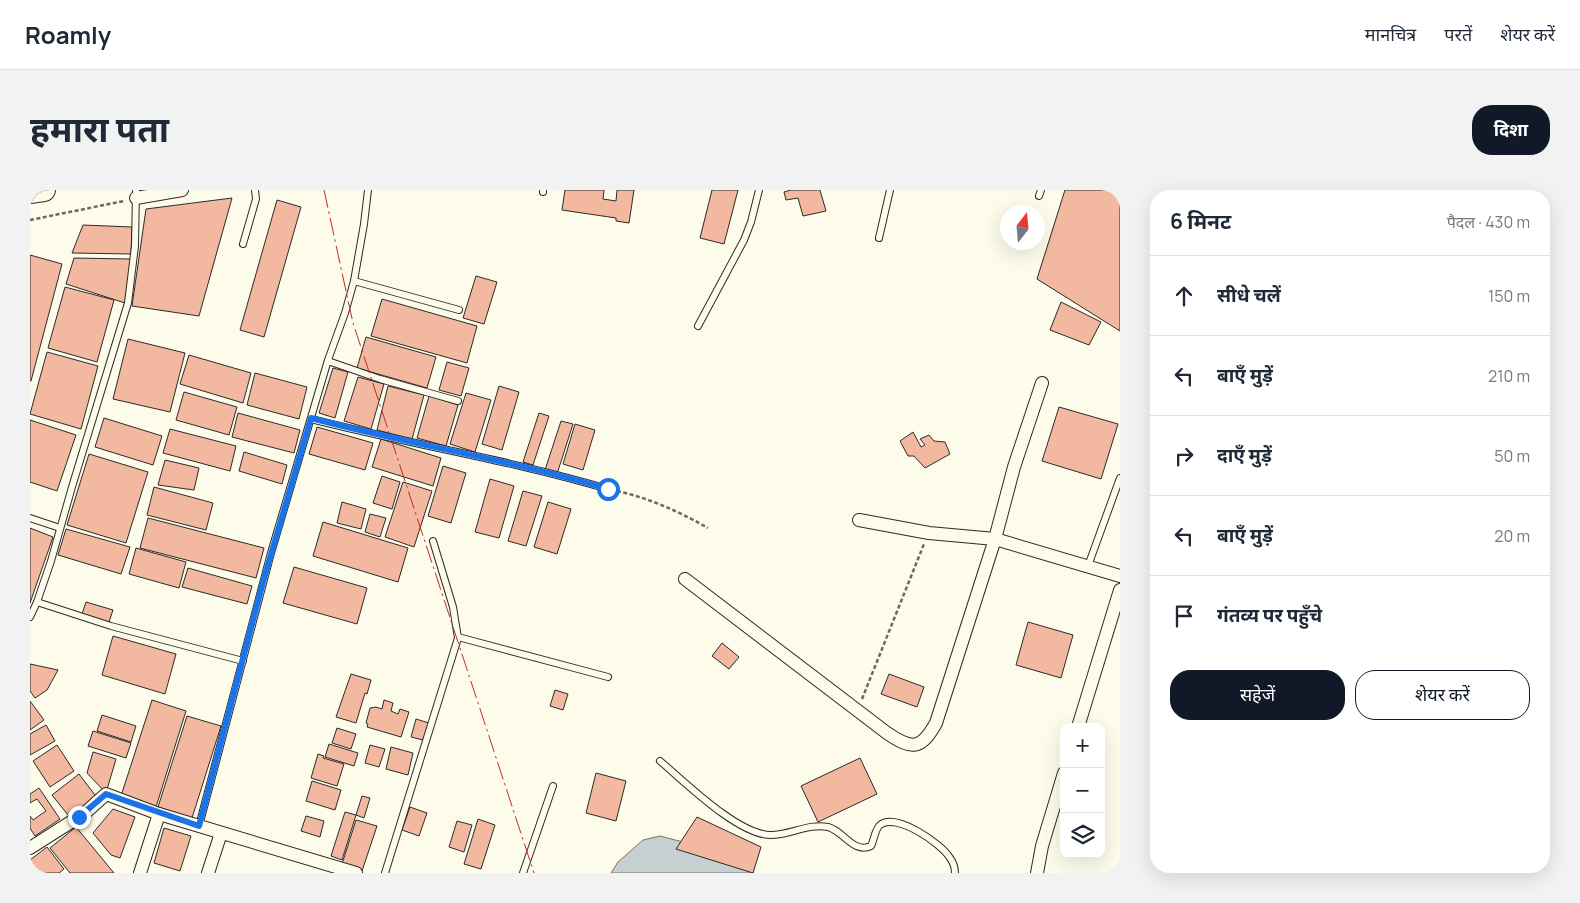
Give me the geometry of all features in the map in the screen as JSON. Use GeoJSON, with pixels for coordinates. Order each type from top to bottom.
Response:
{"type":"FeatureCollection","features":[{"type":"Feature","properties":{"kind":"highway"},"geometry":{"type":"LineString","coordinates":[[30,192],[44,190]]}},
{"type":"Feature","properties":{"kind":"street"},"geometry":{"type":"LineString","coordinates":[[136,194],[182,190]]}},
{"type":"Feature","properties":{"kind":"street"},"geometry":{"type":"LineString","coordinates":[[685,579],[900,742],[909,745],[918,744],[928,738],[936,724],[996,539],[1014,467],[1042,383]]}},
{"type":"Feature","properties":{"kind":"street"},"geometry":{"type":"LineString","coordinates":[[859,520],[929,533],[996,539],[1120,576]]}},
{"type":"Feature","properties":{"kind":"street"},"geometry":{"type":"LineString","coordinates":[[1079,723],[1120,590]]}},
{"type":"Feature","properties":{"kind":"street"},"geometry":{"type":"LineString","coordinates":[[1037,873],[1042,846],[1060,786]]}},
{"type":"Feature","properties":{"kind":"street"},"geometry":{"type":"LineString","coordinates":[[30,848],[85,813],[106,794],[316,868],[356,873]]}},
{"type":"Feature","properties":{"kind":"street"},"geometry":{"type":"LineString","coordinates":[[140,873],[159,814]]}},
{"type":"Feature","properties":{"kind":"street"},"geometry":{"type":"LineString","coordinates":[[208,873],[221,833]]}},
{"type":"Feature","properties":{"kind":"lane"},"geometry":{"type":"LineString","coordinates":[[243,244],[256,199],[255,190]]}},
{"type":"Feature","properties":{"kind":"lane"},"geometry":{"type":"LineString","coordinates":[[199,826],[267,567],[328,361],[354,281],[368,190]]}},
{"type":"Feature","properties":{"kind":"lane"},"geometry":{"type":"LineString","coordinates":[[698,326],[744,240],[751,222],[759,190]]}},
{"type":"Feature","properties":{"kind":"lane"},"geometry":{"type":"LineString","coordinates":[[879,238],[890,190]]}},
{"type":"Feature","properties":{"kind":"lane"},"geometry":{"type":"LineString","coordinates":[[30,617],[51,561],[128,303],[135,246],[136,194]]}},
{"type":"Feature","properties":{"kind":"lane"},"geometry":{"type":"LineString","coordinates":[[354,281],[459,310]]}},
{"type":"Feature","properties":{"kind":"lane"},"geometry":{"type":"LineString","coordinates":[[328,361],[458,401]]}},
{"type":"Feature","properties":{"kind":"lane"},"geometry":{"type":"LineString","coordinates":[[311,418],[443,450],[489,458],[573,478],[608,489]]}},
{"type":"Feature","properties":{"kind":"lane"},"geometry":{"type":"LineString","coordinates":[[1088,566],[1120,478]]}},
{"type":"Feature","properties":{"kind":"lane"},"geometry":{"type":"LineString","coordinates":[[30,518],[60,528]]}},
{"type":"Feature","properties":{"kind":"lane"},"geometry":{"type":"LineString","coordinates":[[385,873],[458,637],[453,607],[433,541]]}},
{"type":"Feature","properties":{"kind":"lane"},"geometry":{"type":"LineString","coordinates":[[37,602],[111,626],[243,661]]}},
{"type":"Feature","properties":{"kind":"lane"},"geometry":{"type":"LineString","coordinates":[[458,637],[608,677]]}},
{"type":"Feature","properties":{"kind":"lane"},"geometry":{"type":"LineString","coordinates":[[660,761],[720,811],[751,830],[772,835],[825,826],[832,828],[856,846],[865,849],[871,846],[878,826],[882,823],[895,823],[927,836],[939,845],[950,858],[955,873]]}},
{"type":"Feature","properties":{"kind":"lane"},"geometry":{"type":"LineString","coordinates":[[523,873],[554,786]]}},
{"type":"Feature","properties":{"kind":"path"},"geometry":{"type":"LineString","coordinates":[[30,220],[136,194]]}},
{"type":"Feature","properties":{"kind":"path"},"geometry":{"type":"LineString","coordinates":[[608,489],[647,500],[682,514],[708,528]]}},
{"type":"Feature","properties":{"kind":"path"},"geometry":{"type":"LineString","coordinates":[[858,710],[929,533]]}},
{"type":"Feature","properties":{"kind":"shaded area"},"geometry":{"type":"Polygon","coordinates":[[[660,836],[683,842],[709,856],[754,873],[611,873],[618,862],[643,840],[660,836]]]}},
{"type":"Feature","properties":{"kind":"building"},"geometry":{"type":"Polygon","coordinates":[[[565,190],[604,190],[603,199],[616,201],[617,190],[634,190],[629,223],[616,221],[616,218],[562,210],[565,190]]]}},
{"type":"Feature","properties":{"kind":"building"},"geometry":{"type":"Polygon","coordinates":[[[712,190],[738,190],[724,244],[700,238],[712,190]]]}},
{"type":"Feature","properties":{"kind":"building"},"geometry":{"type":"Polygon","coordinates":[[[791,190],[820,190],[826,211],[803,216],[798,198],[786,200],[784,192],[791,190]]]}},
{"type":"Feature","properties":{"kind":"building"},"geometry":{"type":"Polygon","coordinates":[[[1065,190],[1120,190],[1120,331],[1037,279],[1065,190]]]}},
{"type":"Feature","properties":{"kind":"building"},"geometry":{"type":"Polygon","coordinates":[[[232,198],[199,316],[132,306],[146,209],[232,198]]]}},
{"type":"Feature","properties":{"kind":"building"},"geometry":{"type":"Polygon","coordinates":[[[277,200],[301,207],[264,337],[240,330],[277,200]]]}},
{"type":"Feature","properties":{"kind":"building"},"geometry":{"type":"Polygon","coordinates":[[[83,225],[132,227],[131,254],[72,253],[83,225]]]}},
{"type":"Feature","properties":{"kind":"building"},"geometry":{"type":"Polygon","coordinates":[[[30,255],[62,264],[31,381],[30,381],[30,255]]]}},
{"type":"Feature","properties":{"kind":"building"},"geometry":{"type":"Polygon","coordinates":[[[74,258],[131,259],[125,303],[66,284],[74,258]]]}},
{"type":"Feature","properties":{"kind":"building"},"geometry":{"type":"Polygon","coordinates":[[[476,276],[497,282],[484,324],[463,318],[476,276]]]}},
{"type":"Feature","properties":{"kind":"building"},"geometry":{"type":"Polygon","coordinates":[[[65,287],[114,300],[97,362],[48,348],[65,287]]]}},
{"type":"Feature","properties":{"kind":"building"},"geometry":{"type":"Polygon","coordinates":[[[382,299],[477,326],[467,363],[371,336],[382,299]]]}},
{"type":"Feature","properties":{"kind":"building"},"geometry":{"type":"Polygon","coordinates":[[[1061,302],[1101,322],[1089,345],[1050,330],[1061,302]]]}},
{"type":"Feature","properties":{"kind":"building"},"geometry":{"type":"Polygon","coordinates":[[[366,337],[436,357],[427,388],[357,368],[366,337]]]}},
{"type":"Feature","properties":{"kind":"building"},"geometry":{"type":"Polygon","coordinates":[[[128,339],[185,353],[170,412],[113,399],[128,339]]]}},
{"type":"Feature","properties":{"kind":"building"},"geometry":{"type":"Polygon","coordinates":[[[47,352],[98,366],[81,429],[30,414],[47,352]]]}},
{"type":"Feature","properties":{"kind":"building"},"geometry":{"type":"Polygon","coordinates":[[[189,355],[251,373],[243,403],[180,384],[189,355]]]}},
{"type":"Feature","properties":{"kind":"building"},"geometry":{"type":"Polygon","coordinates":[[[447,362],[469,368],[461,396],[439,390],[447,362]]]}},
{"type":"Feature","properties":{"kind":"building"},"geometry":{"type":"Polygon","coordinates":[[[333,368],[348,372],[335,418],[319,413],[333,368]]]}},
{"type":"Feature","properties":{"kind":"building"},"geometry":{"type":"Polygon","coordinates":[[[255,373],[307,387],[299,419],[247,405],[255,373]]]}},
{"type":"Feature","properties":{"kind":"building"},"geometry":{"type":"Polygon","coordinates":[[[358,377],[384,384],[371,429],[344,421],[358,377]]]}},
{"type":"Feature","properties":{"kind":"building"},"geometry":{"type":"Polygon","coordinates":[[[388,386],[424,395],[412,439],[377,430],[388,386]]]}},
{"type":"Feature","properties":{"kind":"building"},"geometry":{"type":"Polygon","coordinates":[[[499,386],[519,392],[502,450],[482,444],[499,386]]]}},
{"type":"Feature","properties":{"kind":"building"},"geometry":{"type":"Polygon","coordinates":[[[184,392],[237,407],[229,435],[176,420],[184,392]]]}},
{"type":"Feature","properties":{"kind":"building"},"geometry":{"type":"Polygon","coordinates":[[[466,393],[491,400],[475,452],[450,444],[466,393]]]}},
{"type":"Feature","properties":{"kind":"building"},"geometry":{"type":"Polygon","coordinates":[[[429,396],[458,405],[446,446],[417,438],[429,396]]]}},
{"type":"Feature","properties":{"kind":"building"},"geometry":{"type":"Polygon","coordinates":[[[1059,407],[1118,424],[1101,479],[1042,461],[1059,407]]]}},
{"type":"Feature","properties":{"kind":"building"},"geometry":{"type":"Polygon","coordinates":[[[238,413],[300,430],[294,453],[232,437],[238,413]]]}},
{"type":"Feature","properties":{"kind":"building"},"geometry":{"type":"Polygon","coordinates":[[[539,413],[549,416],[533,465],[523,462],[539,413]]]}},
{"type":"Feature","properties":{"kind":"building"},"geometry":{"type":"Polygon","coordinates":[[[104,418],[162,436],[153,465],[95,447],[104,418]]]}},
{"type":"Feature","properties":{"kind":"building"},"geometry":{"type":"Polygon","coordinates":[[[30,420],[76,435],[57,491],[30,482],[30,420]]]}},
{"type":"Feature","properties":{"kind":"building"},"geometry":{"type":"Polygon","coordinates":[[[561,421],[573,424],[557,474],[545,470],[561,421]]]}},
{"type":"Feature","properties":{"kind":"building"},"geometry":{"type":"Polygon","coordinates":[[[575,424],[595,430],[583,470],[563,464],[575,424]]]}},
{"type":"Feature","properties":{"kind":"building"},"geometry":{"type":"Polygon","coordinates":[[[317,427],[373,443],[365,470],[309,454],[317,427]]]}},
{"type":"Feature","properties":{"kind":"building"},"geometry":{"type":"Polygon","coordinates":[[[170,429],[236,446],[230,471],[163,453],[170,429]]]}},
{"type":"Feature","properties":{"kind":"building"},"geometry":{"type":"Polygon","coordinates":[[[913,432],[921,447],[925,445],[920,439],[929,435],[934,441],[945,442],[950,454],[925,468],[914,456],[908,456],[900,441],[913,432]]]}},
{"type":"Feature","properties":{"kind":"building"},"geometry":{"type":"Polygon","coordinates":[[[381,439],[441,458],[433,486],[372,467],[381,439]]]}},
{"type":"Feature","properties":{"kind":"building"},"geometry":{"type":"Polygon","coordinates":[[[244,452],[287,465],[282,484],[239,471],[244,452]]]}},
{"type":"Feature","properties":{"kind":"building"},"geometry":{"type":"Polygon","coordinates":[[[89,454],[148,472],[126,543],[67,525],[89,454]]]}},
{"type":"Feature","properties":{"kind":"building"},"geometry":{"type":"Polygon","coordinates":[[[165,460],[199,468],[194,490],[158,485],[165,460]]]}},
{"type":"Feature","properties":{"kind":"building"},"geometry":{"type":"Polygon","coordinates":[[[443,466],[466,473],[451,523],[428,516],[443,466]]]}},
{"type":"Feature","properties":{"kind":"building"},"geometry":{"type":"Polygon","coordinates":[[[382,476],[400,482],[392,509],[373,503],[382,476]]]}},
{"type":"Feature","properties":{"kind":"building"},"geometry":{"type":"Polygon","coordinates":[[[490,479],[514,486],[499,538],[475,532],[490,479]]]}},
{"type":"Feature","properties":{"kind":"building"},"geometry":{"type":"Polygon","coordinates":[[[403,482],[432,491],[414,547],[385,537],[403,482]]]}},
{"type":"Feature","properties":{"kind":"building"},"geometry":{"type":"Polygon","coordinates":[[[154,487],[213,503],[206,530],[147,515],[154,487]]]}},
{"type":"Feature","properties":{"kind":"building"},"geometry":{"type":"Polygon","coordinates":[[[523,491],[542,496],[526,546],[508,541],[523,491]]]}},
{"type":"Feature","properties":{"kind":"building"},"geometry":{"type":"Polygon","coordinates":[[[342,502],[366,509],[361,529],[337,523],[342,502]]]}},
{"type":"Feature","properties":{"kind":"building"},"geometry":{"type":"Polygon","coordinates":[[[548,502],[571,509],[557,554],[534,547],[548,502]]]}},
{"type":"Feature","properties":{"kind":"building"},"geometry":{"type":"Polygon","coordinates":[[[370,514],[386,518],[380,537],[365,532],[370,514]]]}},
{"type":"Feature","properties":{"kind":"building"},"geometry":{"type":"Polygon","coordinates":[[[148,518],[264,548],[256,578],[140,548],[148,518]]]}},
{"type":"Feature","properties":{"kind":"building"},"geometry":{"type":"Polygon","coordinates":[[[323,522],[408,548],[398,582],[313,556],[323,522]]]}},
{"type":"Feature","properties":{"kind":"building"},"geometry":{"type":"Polygon","coordinates":[[[30,528],[53,537],[30,603],[30,528]]]}},
{"type":"Feature","properties":{"kind":"building"},"geometry":{"type":"Polygon","coordinates":[[[66,529],[130,547],[121,574],[58,555],[66,529]]]}},
{"type":"Feature","properties":{"kind":"building"},"geometry":{"type":"Polygon","coordinates":[[[136,548],[186,562],[179,588],[129,574],[136,548]]]}},
{"type":"Feature","properties":{"kind":"building"},"geometry":{"type":"Polygon","coordinates":[[[294,567],[367,588],[357,624],[283,603],[294,567]]]}},
{"type":"Feature","properties":{"kind":"building"},"geometry":{"type":"Polygon","coordinates":[[[188,568],[252,586],[247,604],[182,587],[188,568]]]}},
{"type":"Feature","properties":{"kind":"building"},"geometry":{"type":"Polygon","coordinates":[[[86,602],[113,610],[109,622],[82,614],[86,602]]]}},
{"type":"Feature","properties":{"kind":"building"},"geometry":{"type":"Polygon","coordinates":[[[1028,622],[1073,635],[1061,678],[1016,665],[1028,622]]]}},
{"type":"Feature","properties":{"kind":"building"},"geometry":{"type":"Polygon","coordinates":[[[113,636],[176,654],[165,694],[102,675],[113,636]]]}},
{"type":"Feature","properties":{"kind":"building"},"geometry":{"type":"Polygon","coordinates":[[[722,643],[739,657],[729,669],[712,656],[722,643]]]}},
{"type":"Feature","properties":{"kind":"building"},"geometry":{"type":"Polygon","coordinates":[[[30,664],[58,670],[47,690],[35,698],[30,691],[30,664]]]}},
{"type":"Feature","properties":{"kind":"building"},"geometry":{"type":"Polygon","coordinates":[[[351,674],[371,680],[356,723],[336,717],[351,674]]]}},
{"type":"Feature","properties":{"kind":"building"},"geometry":{"type":"Polygon","coordinates":[[[889,674],[924,687],[917,707],[881,694],[889,674]]]}},
{"type":"Feature","properties":{"kind":"building"},"geometry":{"type":"Polygon","coordinates":[[[555,690],[568,694],[563,710],[550,706],[555,690]]]}},
{"type":"Feature","properties":{"kind":"building"},"geometry":{"type":"Polygon","coordinates":[[[152,700],[186,711],[156,807],[121,796],[152,700]]]}},
{"type":"Feature","properties":{"kind":"building"},"geometry":{"type":"Polygon","coordinates":[[[384,700],[393,703],[391,711],[398,714],[400,709],[409,712],[401,737],[367,727],[368,724],[366,723],[370,708],[382,709],[384,700]]]}},
{"type":"Feature","properties":{"kind":"building"},"geometry":{"type":"Polygon","coordinates":[[[30,701],[44,720],[30,730],[30,701]]]}},
{"type":"Feature","properties":{"kind":"building"},"geometry":{"type":"Polygon","coordinates":[[[102,715],[136,726],[131,742],[97,731],[102,715]]]}},
{"type":"Feature","properties":{"kind":"building"},"geometry":{"type":"Polygon","coordinates":[[[187,716],[221,726],[192,818],[158,807],[187,716]]]}},
{"type":"Feature","properties":{"kind":"building"},"geometry":{"type":"Polygon","coordinates":[[[416,719],[429,723],[423,740],[411,737],[416,719]]]}},
{"type":"Feature","properties":{"kind":"building"},"geometry":{"type":"Polygon","coordinates":[[[46,725],[55,741],[30,755],[30,734],[46,725]]]}},
{"type":"Feature","properties":{"kind":"building"},"geometry":{"type":"Polygon","coordinates":[[[337,728],[356,734],[351,749],[332,743],[337,728]]]}},
{"type":"Feature","properties":{"kind":"building"},"geometry":{"type":"Polygon","coordinates":[[[93,731],[131,743],[126,758],[88,746],[93,731]]]}},
{"type":"Feature","properties":{"kind":"building"},"geometry":{"type":"Polygon","coordinates":[[[329,744],[358,753],[354,766],[325,757],[329,744]]]}},
{"type":"Feature","properties":{"kind":"building"},"geometry":{"type":"Polygon","coordinates":[[[57,745],[74,771],[50,787],[33,761],[57,745]]]}},
{"type":"Feature","properties":{"kind":"building"},"geometry":{"type":"Polygon","coordinates":[[[370,745],[385,749],[379,767],[365,763],[370,745]]]}},
{"type":"Feature","properties":{"kind":"building"},"geometry":{"type":"Polygon","coordinates":[[[391,747],[413,753],[408,775],[386,769],[391,747]]]}},
{"type":"Feature","properties":{"kind":"building"},"geometry":{"type":"Polygon","coordinates":[[[93,752],[116,759],[106,793],[87,773],[93,752]]]}},
{"type":"Feature","properties":{"kind":"building"},"geometry":{"type":"Polygon","coordinates":[[[318,754],[324,756],[323,758],[344,764],[337,786],[311,778],[318,754]]]}},
{"type":"Feature","properties":{"kind":"building"},"geometry":{"type":"Polygon","coordinates":[[[860,758],[877,794],[818,822],[801,786],[860,758]]]}},
{"type":"Feature","properties":{"kind":"building"},"geometry":{"type":"Polygon","coordinates":[[[596,773],[626,781],[616,821],[586,813],[596,773]]]}},
{"type":"Feature","properties":{"kind":"building"},"geometry":{"type":"Polygon","coordinates":[[[79,774],[98,799],[72,820],[52,795],[79,774]]]}},
{"type":"Feature","properties":{"kind":"building"},"geometry":{"type":"Polygon","coordinates":[[[312,781],[341,790],[335,810],[306,801],[312,781]]]}},
{"type":"Feature","properties":{"kind":"building"},"geometry":{"type":"Polygon","coordinates":[[[39,788],[60,819],[35,836],[30,828],[30,816],[33,820],[46,811],[37,799],[30,803],[30,794],[39,788]]]}},
{"type":"Feature","properties":{"kind":"building"},"geometry":{"type":"Polygon","coordinates":[[[362,796],[370,798],[364,818],[356,815],[362,796]]]}},
{"type":"Feature","properties":{"kind":"building"},"geometry":{"type":"Polygon","coordinates":[[[410,807],[427,813],[419,836],[402,830],[410,807]]]}},
{"type":"Feature","properties":{"kind":"building"},"geometry":{"type":"Polygon","coordinates":[[[113,809],[135,817],[120,858],[111,855],[93,833],[113,809]]]}},
{"type":"Feature","properties":{"kind":"building"},"geometry":{"type":"Polygon","coordinates":[[[345,812],[356,815],[342,860],[331,856],[345,812]]]}},
{"type":"Feature","properties":{"kind":"building"},"geometry":{"type":"Polygon","coordinates":[[[306,816],[324,821],[320,837],[301,831],[306,816]]]}},
{"type":"Feature","properties":{"kind":"building"},"geometry":{"type":"Polygon","coordinates":[[[697,817],[761,847],[753,873],[676,849],[697,817]]]}},
{"type":"Feature","properties":{"kind":"building"},"geometry":{"type":"Polygon","coordinates":[[[478,819],[495,825],[481,869],[464,864],[478,819]]]}},
{"type":"Feature","properties":{"kind":"building"},"geometry":{"type":"Polygon","coordinates":[[[356,820],[377,826],[362,871],[342,864],[356,820]]]}},
{"type":"Feature","properties":{"kind":"building"},"geometry":{"type":"Polygon","coordinates":[[[457,821],[472,825],[464,852],[449,847],[457,821]]]}},
{"type":"Feature","properties":{"kind":"building"},"geometry":{"type":"Polygon","coordinates":[[[76,827],[114,873],[70,873],[50,848],[76,827]]]}},
{"type":"Feature","properties":{"kind":"building"},"geometry":{"type":"Polygon","coordinates":[[[164,828],[191,836],[180,871],[154,863],[164,828]]]}},
{"type":"Feature","properties":{"kind":"building"},"geometry":{"type":"Polygon","coordinates":[[[47,847],[64,869],[59,873],[30,873],[30,860],[47,847]]]}},
{"type":"Feature","properties":{"kind":"power"},"geometry":{"type":"LineString","coordinates":[[324,190],[353,323],[534,873]]}},
{"type":"Feature","properties":{"kind":"route"},"geometry":{"type":"LineString","coordinates":[[79,817],[106,794],[159,814],[199,826],[263,582],[311,418],[443,450],[489,458],[573,478],[608,489]]}}]}
